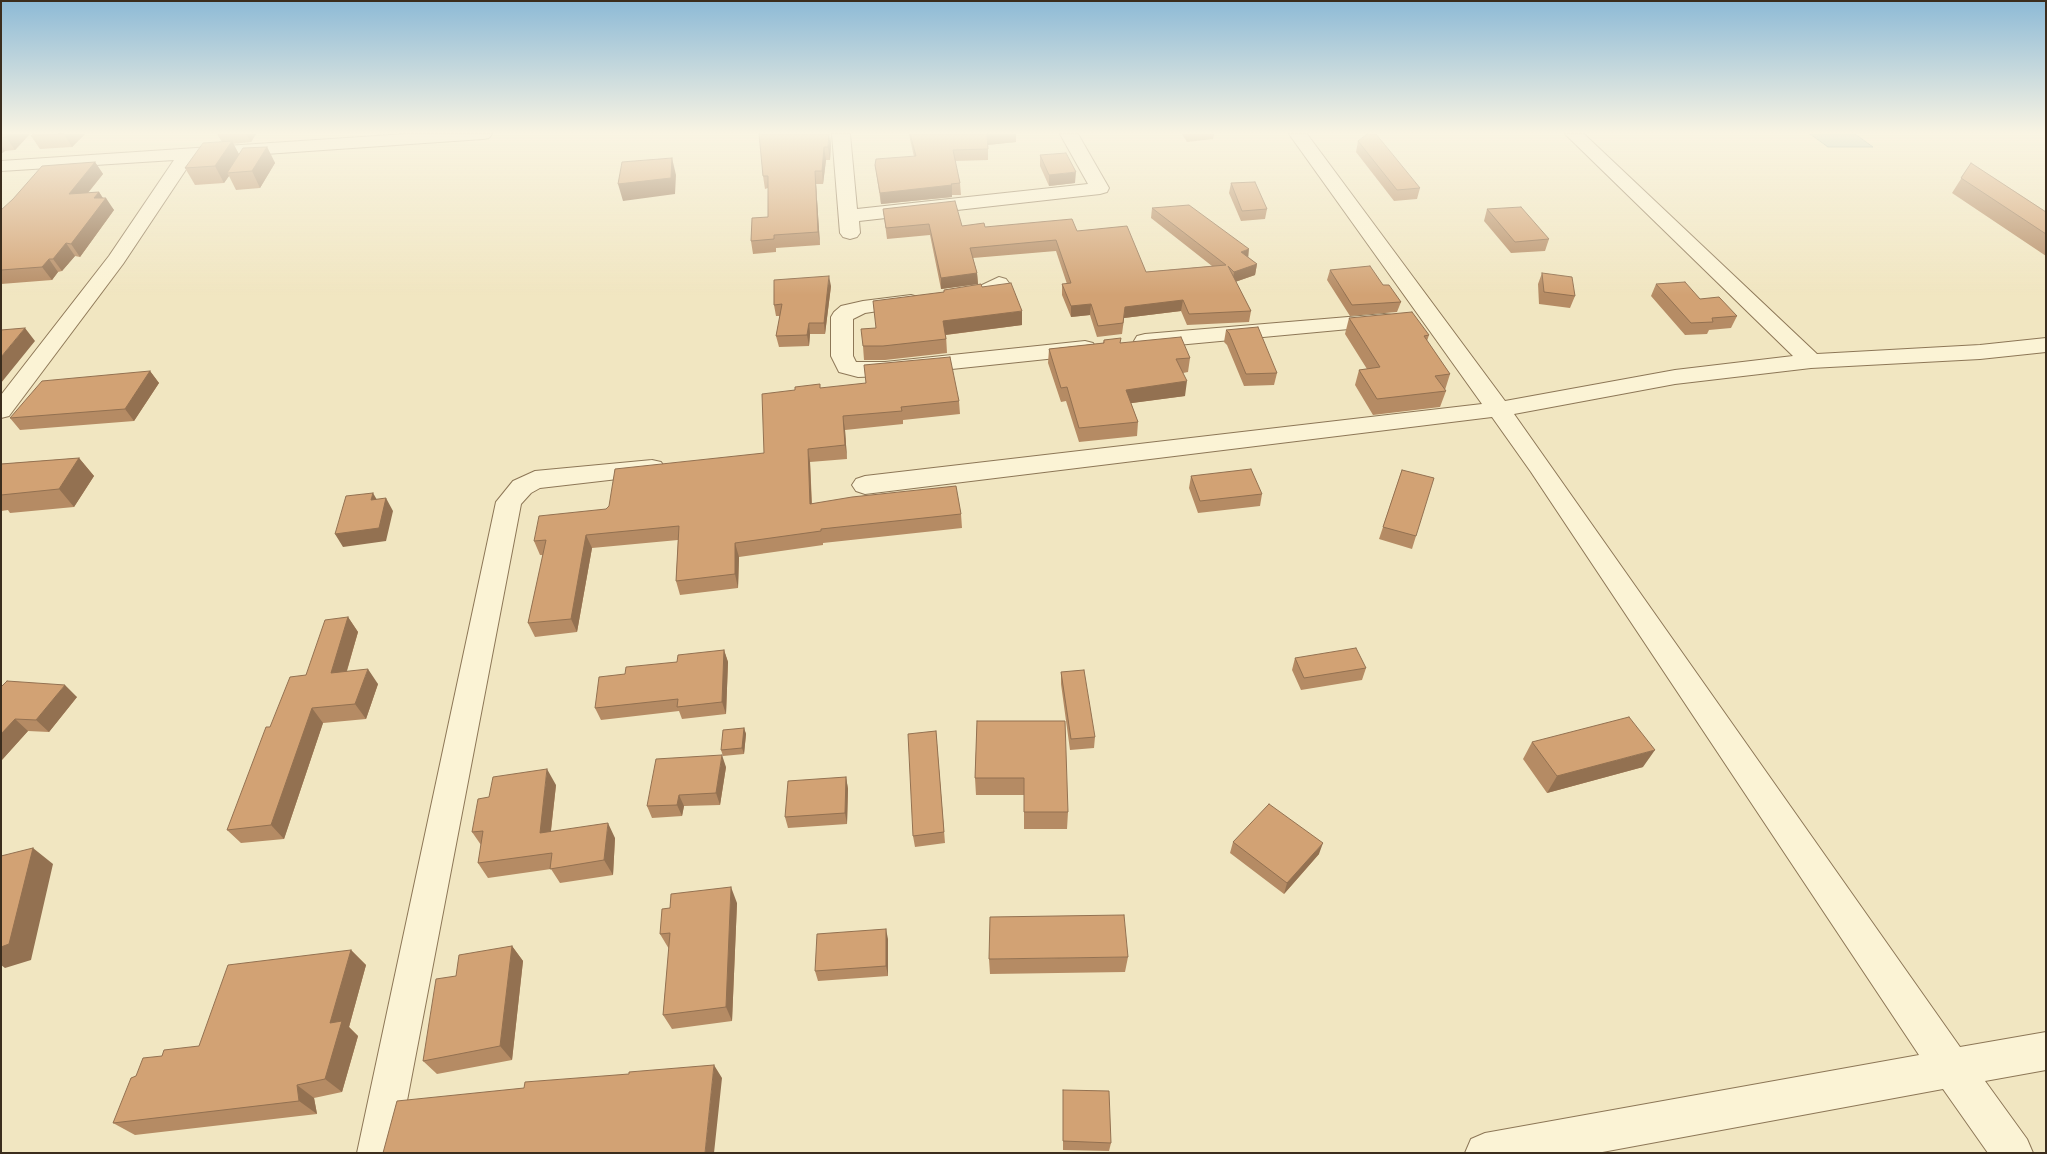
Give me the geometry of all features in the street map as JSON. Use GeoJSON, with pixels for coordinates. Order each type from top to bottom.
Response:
{"type":"FeatureCollection","features":[{"type":"Feature","properties":{"kind":"street"},"geometry":{"type":"LineString","coordinates":[[1,411],[116,260],[164,188]]}},
{"type":"Feature","properties":{"kind":"street"},"geometry":{"type":"LineString","coordinates":[[846,188],[849,225],[1100,188]]}},
{"type":"Feature","properties":{"kind":"street"},"geometry":{"type":"LineString","coordinates":[[1332,188],[1414,318],[1499,409],[1950,1068],[2013,1153]]}},
{"type":"Feature","properties":{"kind":"street"},"geometry":{"type":"LineString","coordinates":[[1630,188],[1811,361]]}},
{"type":"Feature","properties":{"kind":"street"},"geometry":{"type":"LineString","coordinates":[[999,283],[988,290],[863,307],[850,311],[842,317],[842,356],[847,367],[858,370],[886,369],[1209,334],[1414,318]]}},
{"type":"Feature","properties":{"kind":"street"},"geometry":{"type":"LineString","coordinates":[[865,486],[1499,409],[1675,377],[1811,361],[1980,352],[2046,345]]}},
{"type":"Feature","properties":{"kind":"street"},"geometry":{"type":"LineString","coordinates":[[377,1153],[509,502],[522,487],[535,480],[669,466]]}},
{"type":"Feature","properties":{"kind":"street"},"geometry":{"type":"LineString","coordinates":[[1485,1153],[2046,1051]]}},
{"type":"Feature","properties":{"kind":"building"},"geometry":{"type":"Polygon","coordinates":[[[23,188],[74,188],[69,194],[99,192],[94,198],[106,198],[71,244],[66,243],[53,259],[49,259],[42,267],[1,270],[1,210],[23,188]]]}},
{"type":"Feature","properties":{"kind":"building"},"geometry":{"type":"Polygon","coordinates":[[[768,188],[816,188],[818,232],[774,235],[774,239],[751,241],[752,218],[768,217],[768,188]]]}},
{"type":"Feature","properties":{"kind":"building"},"geometry":{"type":"Polygon","coordinates":[[[879,188],[926,188],[880,193],[879,188]]]}},
{"type":"Feature","properties":{"kind":"building"},"geometry":{"type":"Polygon","coordinates":[[[1233,188],[1258,188],[1267,209],[1242,211],[1233,188]]]}},
{"type":"Feature","properties":{"kind":"building"},"geometry":{"type":"Polygon","coordinates":[[[1395,188],[1420,188],[1397,190],[1395,188]]]}},
{"type":"Feature","properties":{"kind":"building"},"geometry":{"type":"Polygon","coordinates":[[[1976,188],[2009,188],[2046,212],[2046,234],[1976,188]]]}},
{"type":"Feature","properties":{"kind":"building"},"geometry":{"type":"Polygon","coordinates":[[[955,201],[962,226],[984,223],[985,227],[1072,219],[1077,231],[1127,226],[1146,272],[1226,265],[1152,208],[1189,205],[1249,249],[1241,252],[1257,264],[1234,272],[1228,266],[1251,311],[1189,314],[1183,300],[1125,307],[1123,323],[1098,326],[1091,304],[1071,306],[1062,284],[1071,283],[1056,240],[970,248],[977,273],[941,278],[929,224],[886,228],[883,209],[955,201]]]}},
{"type":"Feature","properties":{"kind":"building"},"geometry":{"type":"Polygon","coordinates":[[[1521,207],[1549,239],[1515,242],[1487,209],[1521,207]]]}},
{"type":"Feature","properties":{"kind":"building"},"geometry":{"type":"Polygon","coordinates":[[[1370,266],[1383,285],[1389,285],[1401,302],[1352,305],[1330,270],[1370,266]]]}},
{"type":"Feature","properties":{"kind":"building"},"geometry":{"type":"Polygon","coordinates":[[[1542,273],[1572,277],[1575,296],[1544,292],[1542,273]]]}},
{"type":"Feature","properties":{"kind":"building"},"geometry":{"type":"Polygon","coordinates":[[[829,276],[824,323],[809,323],[807,335],[776,336],[782,304],[774,305],[774,280],[829,276]]]}},
{"type":"Feature","properties":{"kind":"building"},"geometry":{"type":"Polygon","coordinates":[[[1685,282],[1700,299],[1719,297],[1737,316],[1712,318],[1713,322],[1691,323],[1656,284],[1685,282]]]}},
{"type":"Feature","properties":{"kind":"building"},"geometry":{"type":"Polygon","coordinates":[[[1011,283],[1022,311],[943,321],[946,339],[883,346],[863,346],[861,329],[876,328],[873,301],[944,292],[944,290],[981,284],[982,287],[1011,283]]]}},
{"type":"Feature","properties":{"kind":"building"},"geometry":{"type":"Polygon","coordinates":[[[1412,312],[1429,335],[1424,336],[1450,374],[1435,376],[1446,391],[1377,399],[1359,370],[1380,367],[1349,318],[1412,312]]]}},
{"type":"Feature","properties":{"kind":"building"},"geometry":{"type":"Polygon","coordinates":[[[1258,327],[1277,373],[1246,374],[1226,330],[1258,327]]]}},
{"type":"Feature","properties":{"kind":"building"},"geometry":{"type":"Polygon","coordinates":[[[25,328],[1,357],[1,330],[25,328]]]}},
{"type":"Feature","properties":{"kind":"building"},"geometry":{"type":"Polygon","coordinates":[[[1181,337],[1190,358],[1176,359],[1187,381],[1126,390],[1138,422],[1079,428],[1067,387],[1061,388],[1049,349],[1104,343],[1104,340],[1121,338],[1120,343],[1181,337]]]}},
{"type":"Feature","properties":{"kind":"building"},"geometry":{"type":"Polygon","coordinates":[[[950,357],[959,401],[901,407],[902,411],[843,416],[845,445],[808,449],[810,504],[852,497],[956,486],[961,514],[821,529],[821,531],[735,543],[735,574],[676,581],[679,526],[586,535],[571,619],[528,623],[546,540],[534,541],[539,516],[606,509],[609,506],[615,469],[764,453],[762,394],[795,390],[795,387],[820,384],[820,388],[866,383],[864,365],[950,357]]]}},
{"type":"Feature","properties":{"kind":"building"},"geometry":{"type":"Polygon","coordinates":[[[150,371],[125,409],[10,418],[42,381],[150,371]]]}},
{"type":"Feature","properties":{"kind":"building"},"geometry":{"type":"Polygon","coordinates":[[[79,458],[59,489],[1,495],[1,464],[79,458]]]}},
{"type":"Feature","properties":{"kind":"building"},"geometry":{"type":"Polygon","coordinates":[[[1251,469],[1262,494],[1200,501],[1191,476],[1251,469]]]}},
{"type":"Feature","properties":{"kind":"building"},"geometry":{"type":"Polygon","coordinates":[[[1402,470],[1434,478],[1416,536],[1383,527],[1402,470]]]}},
{"type":"Feature","properties":{"kind":"building"},"geometry":{"type":"Polygon","coordinates":[[[373,493],[371,500],[386,498],[379,528],[335,534],[346,496],[373,493]]]}},
{"type":"Feature","properties":{"kind":"building"},"geometry":{"type":"Polygon","coordinates":[[[348,617],[331,673],[368,669],[355,704],[312,708],[271,825],[227,830],[266,727],[270,727],[290,677],[306,675],[325,620],[348,617]]]}},
{"type":"Feature","properties":{"kind":"building"},"geometry":{"type":"Polygon","coordinates":[[[1356,648],[1366,668],[1304,678],[1295,658],[1356,648]]]}},
{"type":"Feature","properties":{"kind":"building"},"geometry":{"type":"Polygon","coordinates":[[[724,650],[722,702],[677,707],[678,699],[595,708],[599,677],[625,674],[626,667],[677,662],[678,655],[724,650]]]}},
{"type":"Feature","properties":{"kind":"building"},"geometry":{"type":"Polygon","coordinates":[[[1084,670],[1095,737],[1071,739],[1061,672],[1084,670]]]}},
{"type":"Feature","properties":{"kind":"building"},"geometry":{"type":"Polygon","coordinates":[[[7,681],[65,685],[36,720],[15,719],[1,734],[1,687],[7,681]]]}},
{"type":"Feature","properties":{"kind":"building"},"geometry":{"type":"Polygon","coordinates":[[[1629,717],[1655,750],[1557,776],[1532,742],[1629,717]]]}},
{"type":"Feature","properties":{"kind":"building"},"geometry":{"type":"Polygon","coordinates":[[[977,721],[1065,721],[1068,812],[1024,812],[1024,778],[975,778],[977,721]]]}},
{"type":"Feature","properties":{"kind":"building"},"geometry":{"type":"Polygon","coordinates":[[[744,728],[742,748],[721,750],[723,730],[744,728]]]}},
{"type":"Feature","properties":{"kind":"building"},"geometry":{"type":"Polygon","coordinates":[[[936,731],[944,832],[913,836],[908,734],[936,731]]]}},
{"type":"Feature","properties":{"kind":"building"},"geometry":{"type":"Polygon","coordinates":[[[722,755],[716,793],[679,795],[677,805],[647,806],[656,759],[722,755]]]}},
{"type":"Feature","properties":{"kind":"building"},"geometry":{"type":"Polygon","coordinates":[[[547,769],[540,833],[608,823],[604,860],[550,869],[552,853],[478,863],[483,831],[472,832],[478,799],[489,797],[493,777],[547,769]]]}},
{"type":"Feature","properties":{"kind":"building"},"geometry":{"type":"Polygon","coordinates":[[[846,777],[845,813],[785,817],[788,781],[846,777]]]}},
{"type":"Feature","properties":{"kind":"building"},"geometry":{"type":"Polygon","coordinates":[[[1269,804],[1323,843],[1287,883],[1233,842],[1269,804]]]}},
{"type":"Feature","properties":{"kind":"building"},"geometry":{"type":"Polygon","coordinates":[[[33,848],[9,944],[1,947],[1,856],[33,848]]]}},
{"type":"Feature","properties":{"kind":"building"},"geometry":{"type":"Polygon","coordinates":[[[731,887],[726,1007],[663,1015],[670,933],[660,934],[662,909],[670,908],[671,894],[731,887]]]}},
{"type":"Feature","properties":{"kind":"building"},"geometry":{"type":"Polygon","coordinates":[[[1124,915],[1128,957],[989,959],[990,917],[1124,915]]]}},
{"type":"Feature","properties":{"kind":"building"},"geometry":{"type":"Polygon","coordinates":[[[886,929],[886,966],[815,971],[817,934],[886,929]]]}},
{"type":"Feature","properties":{"kind":"building"},"geometry":{"type":"Polygon","coordinates":[[[512,946],[500,1046],[423,1061],[436,979],[456,976],[459,955],[512,946]]]}},
{"type":"Feature","properties":{"kind":"building"},"geometry":{"type":"Polygon","coordinates":[[[351,950],[330,1023],[342,1021],[325,1079],[297,1085],[299,1101],[113,1123],[131,1078],[136,1076],[143,1058],[162,1056],[164,1050],[199,1046],[228,965],[351,950]]]}},
{"type":"Feature","properties":{"kind":"building"},"geometry":{"type":"Polygon","coordinates":[[[714,1065],[705,1153],[383,1153],[397,1101],[524,1088],[525,1082],[714,1065]]]}},
{"type":"Feature","properties":{"kind":"building"},"geometry":{"type":"Polygon","coordinates":[[[1063,1090],[1109,1091],[1111,1143],[1063,1141],[1063,1090]]]}}]}
